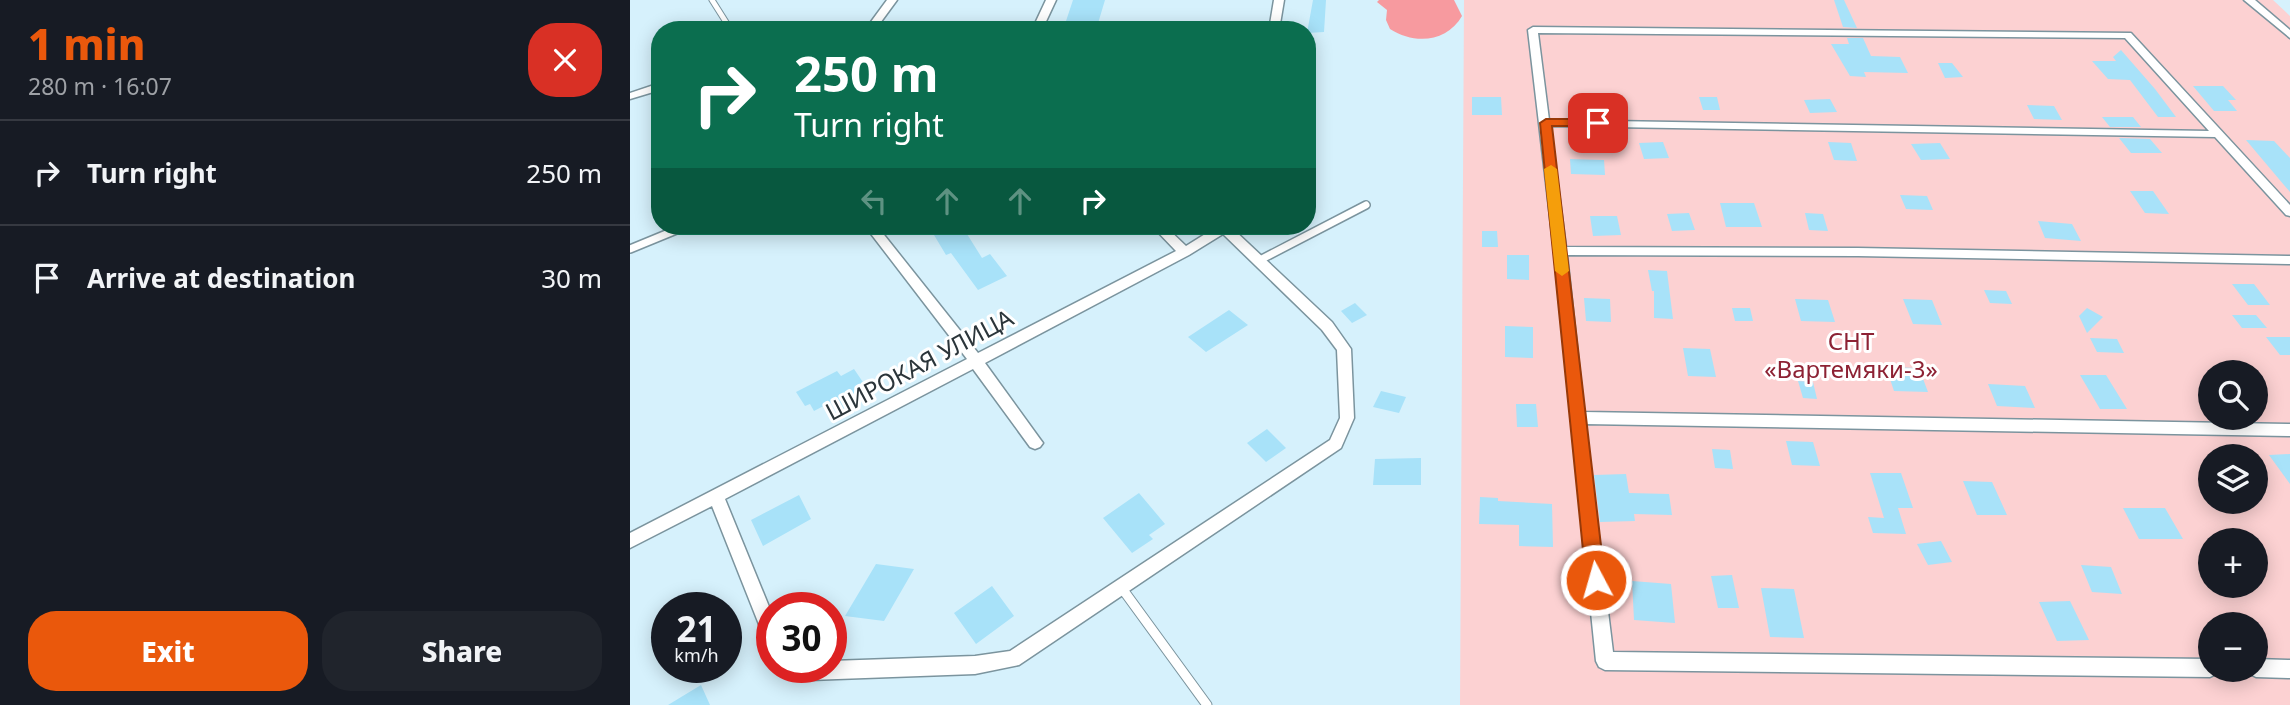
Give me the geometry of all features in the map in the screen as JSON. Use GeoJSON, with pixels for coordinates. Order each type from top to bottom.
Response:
{"type":"FeatureCollection","features":[{"type":"Feature","properties":{"kind":"street"},"geometry":{"type":"LineString","coordinates":[[877,21],[892,0]]}},
{"type":"Feature","properties":{"kind":"street"},"geometry":{"type":"LineString","coordinates":[[1041,21],[1051,0]]}},
{"type":"Feature","properties":{"kind":"street"},"geometry":{"type":"LineString","coordinates":[[1276,21],[1279,0]]}},
{"type":"Feature","properties":{"kind":"street"},"geometry":{"type":"LineString","coordinates":[[2249,0],[2290,35]]}},
{"type":"Feature","properties":{"kind":"street"},"geometry":{"type":"LineString","coordinates":[[2198,668],[1605,661],[1546,123],[1533,30],[2128,36],[2290,212]]}},
{"type":"Feature","properties":{"kind":"street"},"geometry":{"type":"LineString","coordinates":[[630,96],[651,89]]}},
{"type":"Feature","properties":{"kind":"street"},"geometry":{"type":"LineString","coordinates":[[1546,123],[2218,134]]}},
{"type":"Feature","properties":{"kind":"street"},"geometry":{"type":"LineString","coordinates":[[878,235],[975,360],[1035,443]]}},
{"type":"Feature","properties":{"kind":"street"},"geometry":{"type":"LineString","coordinates":[[1167,235],[1185,252]]}},
{"type":"Feature","properties":{"kind":"street","name":"ШИРОКАЯ УЛИЦА"},"geometry":{"type":"LineString","coordinates":[[630,541],[1213,235]]}},
{"type":"Feature","properties":{"kind":"street"},"geometry":{"type":"LineString","coordinates":[[847,670],[947,666],[1013,659],[1336,444],[1347,418],[1344,349],[1327,326],[1234,235]]}},
{"type":"Feature","properties":{"kind":"street"},"geometry":{"type":"LineString","coordinates":[[1560,251],[2290,260]]}},
{"type":"Feature","properties":{"kind":"street"},"geometry":{"type":"LineString","coordinates":[[1577,418],[2290,429]]}},
{"type":"Feature","properties":{"kind":"street"},"geometry":{"type":"LineString","coordinates":[[716,497],[756,596]]}},
{"type":"Feature","properties":{"kind":"street"},"geometry":{"type":"LineString","coordinates":[[2268,668],[2290,668]]}},
{"type":"Feature","properties":{"kind":"lane"},"geometry":{"type":"LineString","coordinates":[[712,0],[725,21]]}},
{"type":"Feature","properties":{"kind":"lane"},"geometry":{"type":"LineString","coordinates":[[1316,231],[1366,205]]}},
{"type":"Feature","properties":{"kind":"lane"},"geometry":{"type":"LineString","coordinates":[[630,249],[664,235]]}},
{"type":"Feature","properties":{"kind":"lane"},"geometry":{"type":"LineString","coordinates":[[1258,261],[1308,235]]}},
{"type":"Feature","properties":{"kind":"lane"},"geometry":{"type":"LineString","coordinates":[[1121,587],[1208,705]]}},
{"type":"Feature","properties":{"kind":"green space","name":"СНТ «Вартемяки-3»"},"geometry":{"type":"Polygon","coordinates":[[[1464,0],[2273,0],[2290,16],[2290,705],[1460,705],[1464,0]]]}},
{"type":"Feature","properties":{"kind":"shaded area"},"geometry":{"type":"Polygon","coordinates":[[[1454,0],[1462,16],[1456,25],[1439,36],[1420,39],[1390,29],[1386,20],[1387,10],[1377,2],[1454,0]]]}},
{"type":"Feature","properties":{"kind":"building"},"geometry":{"type":"Polygon","coordinates":[[[1073,0],[1105,0],[1099,21],[1066,21],[1073,0]]]}},
{"type":"Feature","properties":{"kind":"building"},"geometry":{"type":"Polygon","coordinates":[[[1313,0],[1326,0],[1324,32],[1316,32],[1316,21],[1309,21],[1313,0]]]}},
{"type":"Feature","properties":{"kind":"building"},"geometry":{"type":"Polygon","coordinates":[[[1834,0],[1844,0],[1857,28],[1843,27],[1834,0]]]}},
{"type":"Feature","properties":{"kind":"building"},"geometry":{"type":"Polygon","coordinates":[[[1847,38],[1863,38],[1871,56],[1900,57],[1908,73],[1864,72],[1866,77],[1850,76],[1831,44],[1849,44],[1847,38]]]}},
{"type":"Feature","properties":{"kind":"building"},"geometry":{"type":"Polygon","coordinates":[[[2121,50],[2176,117],[2158,117],[2130,80],[2108,79],[2092,61],[2116,61],[2113,57],[2121,50]]]}},
{"type":"Feature","properties":{"kind":"building"},"geometry":{"type":"Polygon","coordinates":[[[1938,63],[1952,63],[1963,77],[1945,78],[1938,63]]]}},
{"type":"Feature","properties":{"kind":"building"},"geometry":{"type":"Polygon","coordinates":[[[2193,86],[2223,86],[2236,100],[2228,100],[2237,111],[2214,111],[2193,86]]]}},
{"type":"Feature","properties":{"kind":"building"},"geometry":{"type":"Polygon","coordinates":[[[1472,97],[1501,97],[1502,115],[1472,115],[1472,97]]]}},
{"type":"Feature","properties":{"kind":"building"},"geometry":{"type":"Polygon","coordinates":[[[1699,97],[1717,97],[1720,110],[1703,110],[1699,97]]]}},
{"type":"Feature","properties":{"kind":"building"},"geometry":{"type":"Polygon","coordinates":[[[1830,99],[1837,112],[1810,113],[1804,100],[1830,99]]]}},
{"type":"Feature","properties":{"kind":"building"},"geometry":{"type":"Polygon","coordinates":[[[2027,105],[2054,106],[2062,120],[2034,119],[2027,105]]]}},
{"type":"Feature","properties":{"kind":"building"},"geometry":{"type":"Polygon","coordinates":[[[2102,117],[2133,117],[2141,127],[2110,127],[2102,117]]]}},
{"type":"Feature","properties":{"kind":"building"},"geometry":{"type":"Polygon","coordinates":[[[2119,138],[2150,139],[2162,153],[2131,153],[2119,138]]]}},
{"type":"Feature","properties":{"kind":"building"},"geometry":{"type":"Polygon","coordinates":[[[2246,140],[2274,141],[2290,158],[2290,192],[2246,140]]]}},
{"type":"Feature","properties":{"kind":"building"},"geometry":{"type":"Polygon","coordinates":[[[1663,142],[1669,158],[1644,159],[1639,143],[1663,142]]]}},
{"type":"Feature","properties":{"kind":"building"},"geometry":{"type":"Polygon","coordinates":[[[1828,142],[1851,143],[1857,161],[1834,160],[1828,142]]]}},
{"type":"Feature","properties":{"kind":"building"},"geometry":{"type":"Polygon","coordinates":[[[1940,143],[1950,159],[1921,160],[1911,144],[1940,143]]]}},
{"type":"Feature","properties":{"kind":"building"},"geometry":{"type":"Polygon","coordinates":[[[1570,159],[1604,160],[1605,175],[1571,174],[1570,159]]]}},
{"type":"Feature","properties":{"kind":"building"},"geometry":{"type":"Polygon","coordinates":[[[2130,191],[2153,191],[2169,214],[2145,213],[2130,191]]]}},
{"type":"Feature","properties":{"kind":"building"},"geometry":{"type":"Polygon","coordinates":[[[1900,195],[1927,196],[1933,210],[1906,209],[1900,195]]]}},
{"type":"Feature","properties":{"kind":"building"},"geometry":{"type":"Polygon","coordinates":[[[1720,203],[1754,203],[1762,227],[1726,227],[1720,203]]]}},
{"type":"Feature","properties":{"kind":"building"},"geometry":{"type":"Polygon","coordinates":[[[1689,213],[1695,230],[1672,231],[1667,214],[1689,213]]]}},
{"type":"Feature","properties":{"kind":"building"},"geometry":{"type":"Polygon","coordinates":[[[1805,213],[1823,214],[1828,231],[1809,230],[1805,213]]]}},
{"type":"Feature","properties":{"kind":"building"},"geometry":{"type":"Polygon","coordinates":[[[1590,216],[1617,216],[1621,235],[1593,236],[1590,216]]]}},
{"type":"Feature","properties":{"kind":"building"},"geometry":{"type":"Polygon","coordinates":[[[2038,221],[2072,224],[2081,241],[2045,238],[2038,221]]]}},
{"type":"Feature","properties":{"kind":"building"},"geometry":{"type":"Polygon","coordinates":[[[1482,231],[1497,231],[1498,247],[1482,247],[1482,231]]]}},
{"type":"Feature","properties":{"kind":"building"},"geometry":{"type":"Polygon","coordinates":[[[934,235],[968,235],[982,258],[990,254],[1007,276],[978,290],[951,253],[946,255],[934,235]]]}},
{"type":"Feature","properties":{"kind":"building"},"geometry":{"type":"Polygon","coordinates":[[[1507,255],[1529,255],[1529,280],[1507,279],[1507,255]]]}},
{"type":"Feature","properties":{"kind":"building"},"geometry":{"type":"Polygon","coordinates":[[[1648,270],[1667,271],[1673,319],[1654,318],[1654,291],[1648,270]]]}},
{"type":"Feature","properties":{"kind":"building"},"geometry":{"type":"Polygon","coordinates":[[[2232,284],[2254,284],[2270,305],[2248,305],[2232,284]]]}},
{"type":"Feature","properties":{"kind":"building"},"geometry":{"type":"Polygon","coordinates":[[[1984,290],[2006,291],[2012,304],[1990,303],[1984,290]]]}},
{"type":"Feature","properties":{"kind":"building"},"geometry":{"type":"Polygon","coordinates":[[[1584,298],[1610,299],[1611,322],[1586,321],[1584,298]]]}},
{"type":"Feature","properties":{"kind":"building"},"geometry":{"type":"Polygon","coordinates":[[[1795,299],[1828,300],[1835,322],[1801,321],[1795,299]]]}},
{"type":"Feature","properties":{"kind":"building"},"geometry":{"type":"Polygon","coordinates":[[[1903,299],[1932,300],[1942,325],[1913,324],[1903,299]]]}},
{"type":"Feature","properties":{"kind":"building"},"geometry":{"type":"Polygon","coordinates":[[[1355,303],[1367,315],[1352,323],[1341,311],[1355,303]]]}},
{"type":"Feature","properties":{"kind":"building"},"geometry":{"type":"Polygon","coordinates":[[[1732,308],[1750,308],[1753,321],[1735,321],[1732,308]]]}},
{"type":"Feature","properties":{"kind":"building"},"geometry":{"type":"Polygon","coordinates":[[[2087,308],[2103,317],[2087,333],[2079,316],[2087,308]]]}},
{"type":"Feature","properties":{"kind":"building"},"geometry":{"type":"Polygon","coordinates":[[[1229,310],[1248,325],[1206,352],[1188,337],[1229,310]]]}},
{"type":"Feature","properties":{"kind":"building"},"geometry":{"type":"Polygon","coordinates":[[[2232,315],[2256,315],[2267,328],[2242,328],[2232,315]]]}},
{"type":"Feature","properties":{"kind":"building"},"geometry":{"type":"Polygon","coordinates":[[[1505,326],[1533,327],[1533,358],[1505,357],[1505,326]]]}},
{"type":"Feature","properties":{"kind":"building"},"geometry":{"type":"Polygon","coordinates":[[[2266,337],[2290,337],[2290,355],[2280,355],[2266,337]]]}},
{"type":"Feature","properties":{"kind":"building"},"geometry":{"type":"Polygon","coordinates":[[[2090,338],[2117,339],[2124,353],[2097,352],[2090,338]]]}},
{"type":"Feature","properties":{"kind":"building"},"geometry":{"type":"Polygon","coordinates":[[[1683,348],[1710,349],[1716,377],[1688,376],[1683,348]]]}},
{"type":"Feature","properties":{"kind":"building"},"geometry":{"type":"Polygon","coordinates":[[[1886,367],[1919,368],[1928,392],[1894,391],[1886,367]]]}},
{"type":"Feature","properties":{"kind":"building"},"geometry":{"type":"Polygon","coordinates":[[[854,369],[871,394],[841,410],[835,400],[814,411],[810,404],[805,406],[796,392],[837,371],[841,376],[854,369]]]}},
{"type":"Feature","properties":{"kind":"building"},"geometry":{"type":"Polygon","coordinates":[[[2080,375],[2106,375],[2127,409],[2100,409],[2080,375]]]}},
{"type":"Feature","properties":{"kind":"building"},"geometry":{"type":"Polygon","coordinates":[[[1798,381],[1813,382],[1817,399],[1803,398],[1798,381]]]}},
{"type":"Feature","properties":{"kind":"building"},"geometry":{"type":"Polygon","coordinates":[[[1988,384],[2025,386],[2035,408],[1997,406],[1988,384]]]}},
{"type":"Feature","properties":{"kind":"building"},"geometry":{"type":"Polygon","coordinates":[[[1381,391],[1406,397],[1399,413],[1373,407],[1381,391]]]}},
{"type":"Feature","properties":{"kind":"building"},"geometry":{"type":"Polygon","coordinates":[[[1516,404],[1536,404],[1538,427],[1517,427],[1516,404]]]}},
{"type":"Feature","properties":{"kind":"building"},"geometry":{"type":"Polygon","coordinates":[[[1267,429],[1286,448],[1266,462],[1247,443],[1267,429]]]}},
{"type":"Feature","properties":{"kind":"building"},"geometry":{"type":"Polygon","coordinates":[[[1786,441],[1813,442],[1820,466],[1792,465],[1786,441]]]}},
{"type":"Feature","properties":{"kind":"building"},"geometry":{"type":"Polygon","coordinates":[[[1712,449],[1730,450],[1733,469],[1715,468],[1712,449]]]}},
{"type":"Feature","properties":{"kind":"building"},"geometry":{"type":"Polygon","coordinates":[[[2290,454],[2290,484],[2269,455],[2290,454]]]}},
{"type":"Feature","properties":{"kind":"building"},"geometry":{"type":"Polygon","coordinates":[[[1421,458],[1421,485],[1373,485],[1375,459],[1421,458]]]}},
{"type":"Feature","properties":{"kind":"building"},"geometry":{"type":"Polygon","coordinates":[[[1870,473],[1901,473],[1913,508],[1898,508],[1906,534],[1873,533],[1868,517],[1884,518],[1870,473]]]}},
{"type":"Feature","properties":{"kind":"building"},"geometry":{"type":"Polygon","coordinates":[[[1626,474],[1629,493],[1669,494],[1672,515],[1634,514],[1635,521],[1600,522],[1594,475],[1626,474]]]}},
{"type":"Feature","properties":{"kind":"building"},"geometry":{"type":"Polygon","coordinates":[[[1963,481],[1992,482],[2007,515],[1977,515],[1963,481]]]}},
{"type":"Feature","properties":{"kind":"building"},"geometry":{"type":"Polygon","coordinates":[[[1139,493],[1165,524],[1149,535],[1153,539],[1132,553],[1103,518],[1139,493]]]}},
{"type":"Feature","properties":{"kind":"building"},"geometry":{"type":"Polygon","coordinates":[[[799,495],[811,519],[763,546],[751,520],[799,495]]]}},
{"type":"Feature","properties":{"kind":"building"},"geometry":{"type":"Polygon","coordinates":[[[1480,497],[1498,498],[1498,501],[1552,504],[1553,547],[1519,546],[1519,525],[1479,524],[1480,497]]]}},
{"type":"Feature","properties":{"kind":"building"},"geometry":{"type":"Polygon","coordinates":[[[2123,508],[2165,508],[2183,539],[2139,539],[2123,508]]]}},
{"type":"Feature","properties":{"kind":"building"},"geometry":{"type":"Polygon","coordinates":[[[1941,541],[1952,562],[1928,565],[1917,544],[1941,541]]]}},
{"type":"Feature","properties":{"kind":"building"},"geometry":{"type":"Polygon","coordinates":[[[876,564],[914,569],[884,621],[847,616],[876,564]]]}},
{"type":"Feature","properties":{"kind":"building"},"geometry":{"type":"Polygon","coordinates":[[[2081,565],[2111,567],[2122,594],[2092,592],[2081,565]]]}},
{"type":"Feature","properties":{"kind":"building"},"geometry":{"type":"Polygon","coordinates":[[[1732,575],[1739,608],[1718,608],[1711,576],[1732,575]]]}},
{"type":"Feature","properties":{"kind":"building"},"geometry":{"type":"Polygon","coordinates":[[[1632,581],[1671,584],[1675,623],[1634,620],[1632,581]]]}},
{"type":"Feature","properties":{"kind":"building"},"geometry":{"type":"Polygon","coordinates":[[[992,586],[1014,616],[976,644],[954,613],[992,586]]]}},
{"type":"Feature","properties":{"kind":"building"},"geometry":{"type":"Polygon","coordinates":[[[1761,588],[1794,589],[1804,638],[1770,637],[1761,588]]]}},
{"type":"Feature","properties":{"kind":"building"},"geometry":{"type":"Polygon","coordinates":[[[2070,601],[2089,640],[2057,641],[2039,602],[2070,601]]]}},
{"type":"Feature","properties":{"kind":"building"},"geometry":{"type":"Polygon","coordinates":[[[701,685],[710,705],[668,705],[701,685]]]}},
{"type":"Feature","properties":{"kind":"slow traffic"},"geometry":{"type":"LineString","coordinates":[[1551,169],[1562,271]]}},
{"type":"Feature","properties":{"kind":"route"},"geometry":{"type":"LineString","coordinates":[[1596,580],[1546,123],[1598,123]]}}]}
